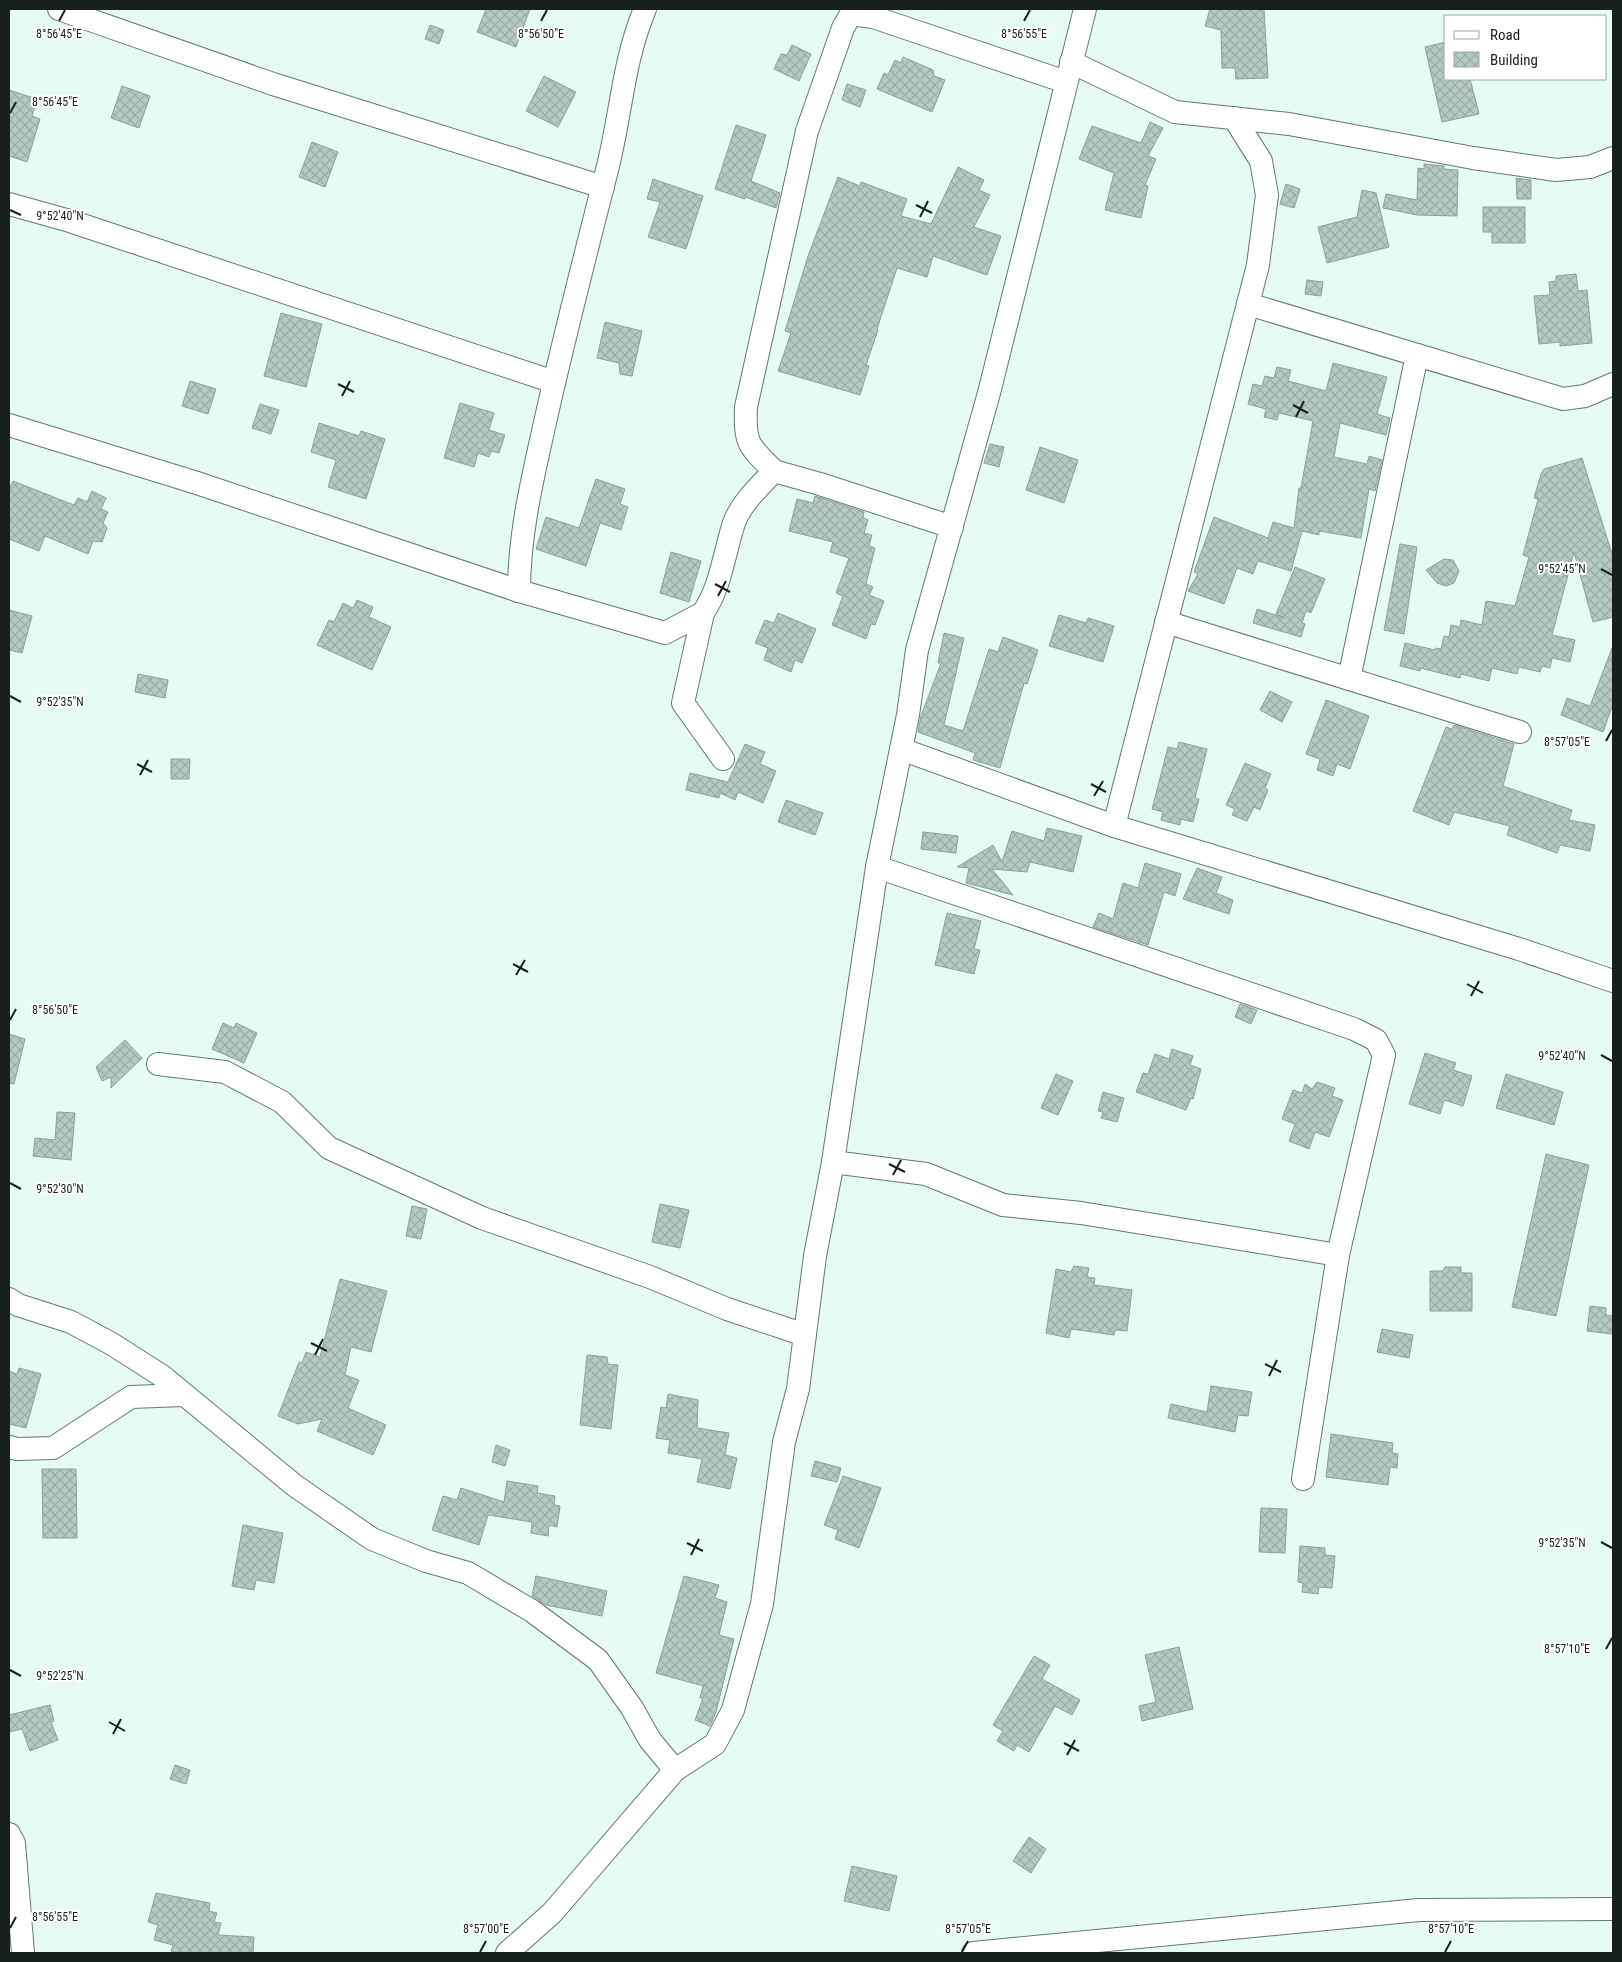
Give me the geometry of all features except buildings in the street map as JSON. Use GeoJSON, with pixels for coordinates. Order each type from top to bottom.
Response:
{"type":"FeatureCollection","features":[{"type":"Feature","properties":{"kind":"street"},"geometry":{"type":"LineString","coordinates":[[59,9],[273,84],[602,187]]}},
{"type":"Feature","properties":{"kind":"street"},"geometry":{"type":"LineString","coordinates":[[519,591],[519,560],[527,506],[554,382],[616,132],[626,67],[634,36],[645,9]]}},
{"type":"Feature","properties":{"kind":"street"},"geometry":{"type":"LineString","coordinates":[[507,1953],[552,1913],[674,1770],[715,1744],[733,1710],[762,1604],[784,1442],[798,1389],[815,1256],[834,1162],[877,867],[908,715],[917,650],[988,393],[1085,9]]}},
{"type":"Feature","properties":{"kind":"street"},"geometry":{"type":"LineString","coordinates":[[952,527],[820,484],[774,472],[751,448],[745,433],[746,408],[807,130],[843,28],[841,11],[873,17],[1068,72],[1175,112],[1289,124],[1473,158],[1556,170],[1590,167],[1613,158]]}},
{"type":"Feature","properties":{"kind":"street"},"geometry":{"type":"LineString","coordinates":[[1114,826],[1258,265],[1267,195],[1261,161],[1234,118]]}},
{"type":"Feature","properties":{"kind":"street"},"geometry":{"type":"LineString","coordinates":[[9,204],[70,221],[554,382]]}},
{"type":"Feature","properties":{"kind":"street"},"geometry":{"type":"LineString","coordinates":[[1248,304],[1564,400],[1585,396],[1613,384]]}},
{"type":"Feature","properties":{"kind":"street"},"geometry":{"type":"LineString","coordinates":[[1349,679],[1418,355]]}},
{"type":"Feature","properties":{"kind":"street"},"geometry":{"type":"LineString","coordinates":[[9,425],[197,483],[519,591],[664,633],[703,613]]}},
{"type":"Feature","properties":{"kind":"street"},"geometry":{"type":"LineString","coordinates":[[723,759],[683,703],[703,613],[713,599],[735,521],[754,493],[774,472]]}},
{"type":"Feature","properties":{"kind":"street"},"geometry":{"type":"LineString","coordinates":[[1166,622],[1520,732]]}},
{"type":"Feature","properties":{"kind":"street"},"geometry":{"type":"LineString","coordinates":[[901,749],[1114,826],[1519,949],[1613,981]]}},
{"type":"Feature","properties":{"kind":"street"},"geometry":{"type":"LineString","coordinates":[[877,867],[1354,1029],[1376,1040],[1384,1056],[1338,1255],[1303,1479]]}},
{"type":"Feature","properties":{"kind":"street"},"geometry":{"type":"LineString","coordinates":[[158,1064],[225,1072],[282,1102],[329,1148],[482,1218],[650,1277],[727,1309],[805,1335]]}},
{"type":"Feature","properties":{"kind":"street"},"geometry":{"type":"LineString","coordinates":[[834,1162],[926,1174],[1003,1205],[1081,1213],[1338,1255]]}},
{"type":"Feature","properties":{"kind":"street"},"geometry":{"type":"LineString","coordinates":[[9,1299],[18,1305],[71,1322],[112,1344],[162,1376],[294,1485],[372,1539],[426,1561],[468,1573],[532,1611],[598,1660],[632,1708],[650,1740],[674,1770]]}},
{"type":"Feature","properties":{"kind":"street"},"geometry":{"type":"LineString","coordinates":[[9,1447],[17,1449],[53,1448],[132,1397],[184,1395]]}},
{"type":"Feature","properties":{"kind":"street"},"geometry":{"type":"LineString","coordinates":[[9,1834],[14,1843],[23,1953]]}},
{"type":"Feature","properties":{"kind":"street"},"geometry":{"type":"LineString","coordinates":[[973,1953],[1419,1910],[1613,1909]]}}]}
